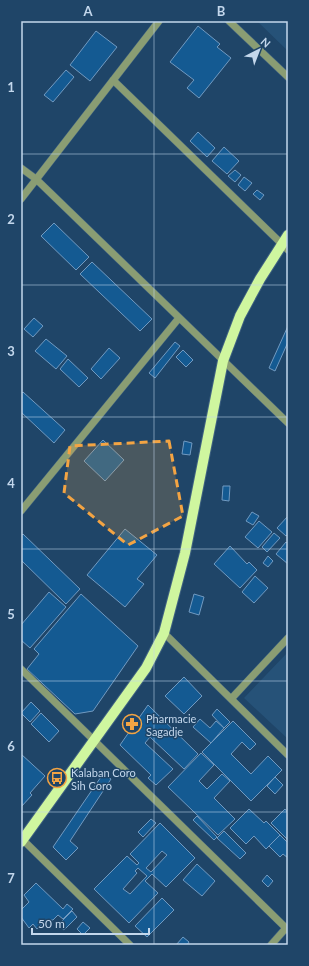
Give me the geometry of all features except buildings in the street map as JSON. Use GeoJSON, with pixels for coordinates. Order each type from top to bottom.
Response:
{"type":"FeatureCollection","features":[{"type":"Feature","properties":{"kind":"main road"},"geometry":{"type":"LineString","coordinates":[[22,840],[146,668],[164,633],[185,553],[223,361],[240,316],[260,279],[285,247],[288,235]]}},
{"type":"Feature","properties":{"kind":"street"},"geometry":{"type":"LineString","coordinates":[[21,199],[159,21]]}},
{"type":"Feature","properties":{"kind":"street"},"geometry":{"type":"LineString","coordinates":[[229,21],[288,77]]}},
{"type":"Feature","properties":{"kind":"street"},"geometry":{"type":"LineString","coordinates":[[113,80],[285,247]]}},
{"type":"Feature","properties":{"kind":"street"},"geometry":{"type":"LineString","coordinates":[[21,168],[36,179],[288,424]]}},
{"type":"Feature","properties":{"kind":"street"},"geometry":{"type":"LineString","coordinates":[[21,511],[179,318]]}},
{"type":"Feature","properties":{"kind":"street"},"geometry":{"type":"LineString","coordinates":[[164,633],[288,755]]}},
{"type":"Feature","properties":{"kind":"street"},"geometry":{"type":"LineString","coordinates":[[231,699],[288,638]]}},
{"type":"Feature","properties":{"kind":"street"},"geometry":{"type":"LineString","coordinates":[[21,669],[287,929],[271,945]]}},
{"type":"Feature","properties":{"kind":"street"},"geometry":{"type":"LineString","coordinates":[[22,840],[130,945]]}},
{"type":"Feature","properties":{"kind":"highlighted area"},"geometry":{"type":"Polygon","coordinates":[[[169,441],[183,516],[128,545],[64,493],[70,446],[169,441]]]}},
{"type":"Feature","properties":{"kind":"shaded area"},"geometry":{"type":"Polygon","coordinates":[[[257,21],[288,21],[288,51],[257,21]]]}},
{"type":"Feature","properties":{"kind":"shaded area"},"geometry":{"type":"Polygon","coordinates":[[[288,652],[288,739],[244,698],[288,652]]]}},
{"type":"Feature","properties":{"kind":"place","name":"Pharmacie Sagadje"},"geometry":{"type":"Point","coordinates":[132,724]}},
{"type":"Feature","properties":{"kind":"place","name":"Kalaban Coro Sih Coro"},"geometry":{"type":"Point","coordinates":[57,778]}}]}
